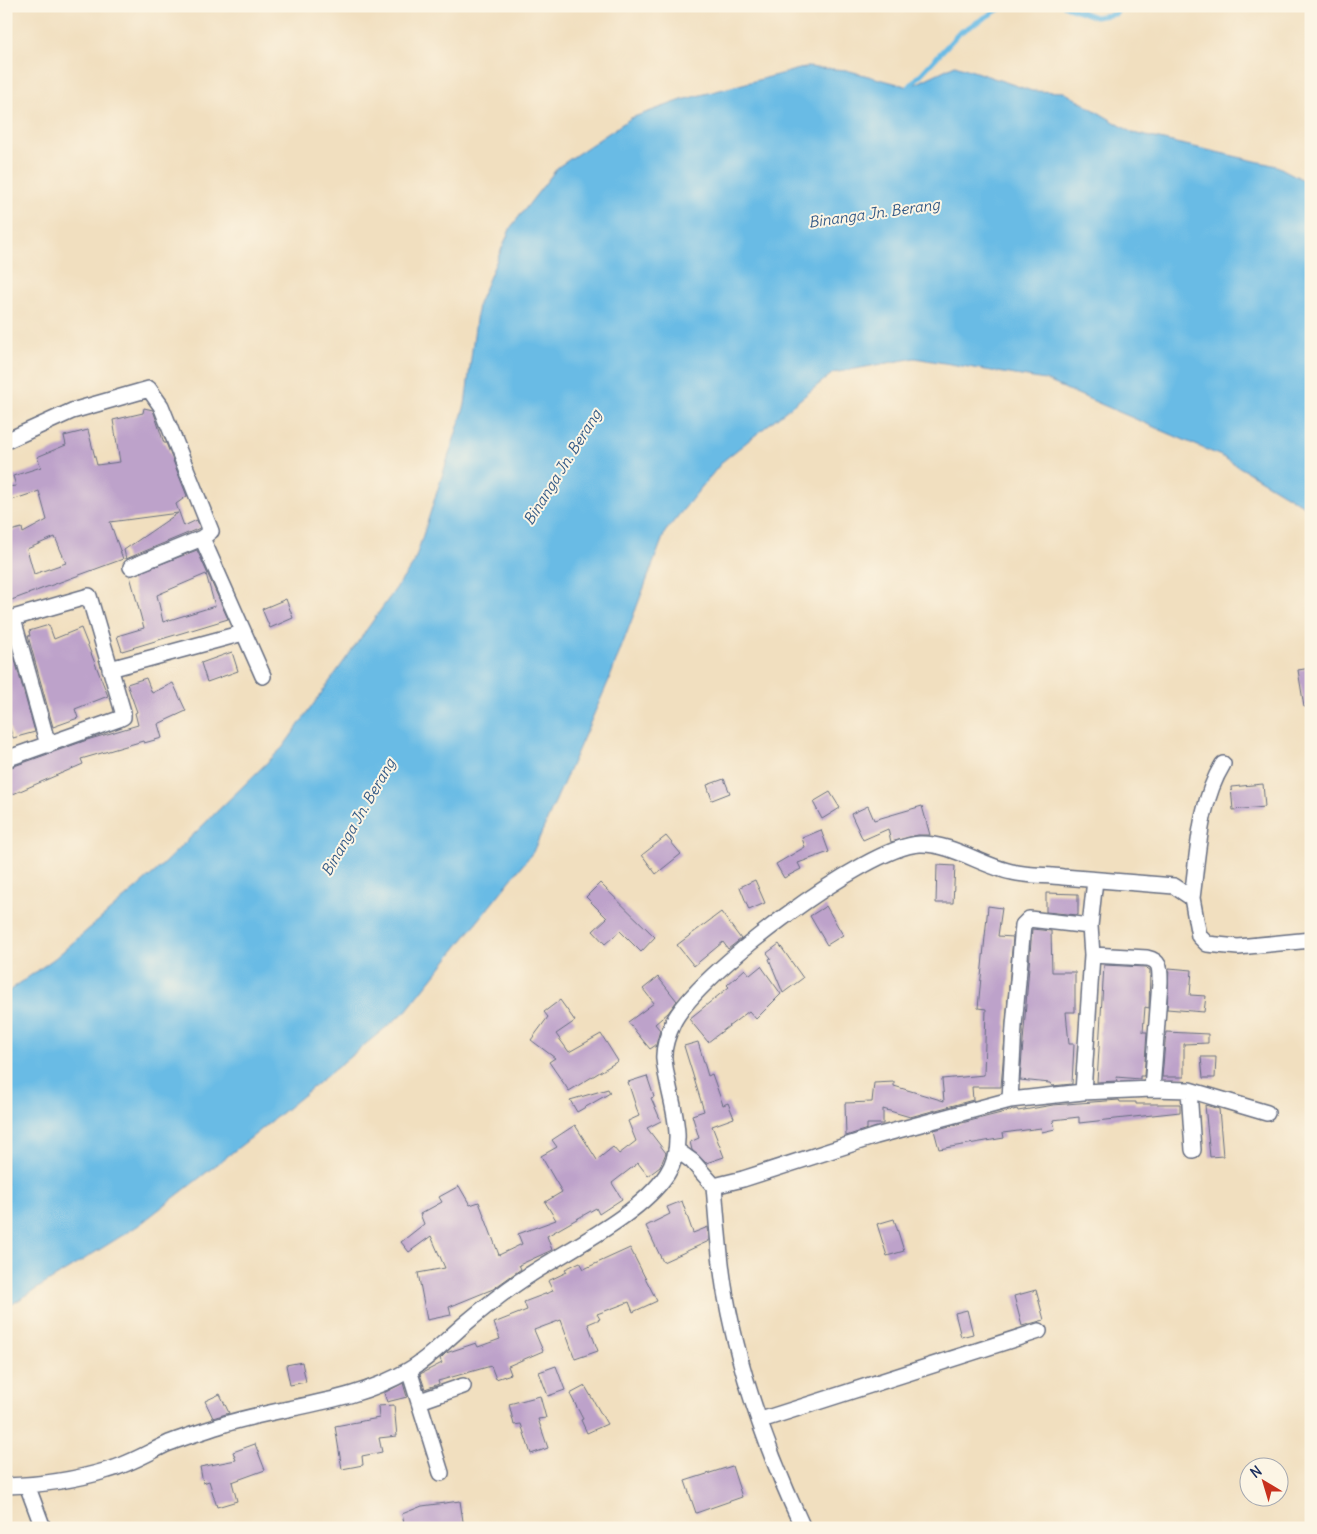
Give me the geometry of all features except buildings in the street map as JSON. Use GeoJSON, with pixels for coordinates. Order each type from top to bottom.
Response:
{"type":"FeatureCollection","features":[{"type":"Feature","properties":{"kind":"street"},"geometry":{"type":"LineString","coordinates":[[6,441],[52,418],[149,389],[161,406],[211,531],[202,538],[131,568]]}},
{"type":"Feature","properties":{"kind":"street"},"geometry":{"type":"LineString","coordinates":[[202,538],[263,676]]}},
{"type":"Feature","properties":{"kind":"street"},"geometry":{"type":"LineString","coordinates":[[6,760],[48,745],[123,717],[89,596],[10,620],[48,745]]}},
{"type":"Feature","properties":{"kind":"street"},"geometry":{"type":"LineString","coordinates":[[110,669],[244,633]]}},
{"type":"Feature","properties":{"kind":"street"},"geometry":{"type":"LineString","coordinates":[[1223,764],[1213,780],[1200,834],[1192,898],[1199,936],[1206,944],[1238,947],[1311,940]]}},
{"type":"Feature","properties":{"kind":"street"},"geometry":{"type":"LineString","coordinates":[[6,1486],[64,1480],[111,1470],[171,1442],[228,1423],[343,1398],[391,1380],[428,1357],[511,1287],[600,1232],[638,1204],[665,1177],[678,1151],[674,1113],[664,1058],[668,1036],[674,1020],[682,1008],[716,974],[784,917],[836,880],[880,856],[903,847],[923,844],[948,850],[1013,872],[1174,886],[1192,898]]}},
{"type":"Feature","properties":{"kind":"street"},"geometry":{"type":"LineString","coordinates":[[1083,1092],[1092,956],[1090,926],[1095,880]]}},
{"type":"Feature","properties":{"kind":"street"},"geometry":{"type":"LineString","coordinates":[[1010,1100],[1023,925],[1029,919],[1090,926]]}},
{"type":"Feature","properties":{"kind":"street"},"geometry":{"type":"LineString","coordinates":[[1092,956],[1147,958],[1155,960],[1159,964],[1160,982],[1152,1089]]}},
{"type":"Feature","properties":{"kind":"street"},"geometry":{"type":"LineString","coordinates":[[714,1186],[743,1179],[876,1136],[1010,1100],[1083,1092],[1152,1089],[1189,1090],[1267,1113]]}},
{"type":"Feature","properties":{"kind":"street"},"geometry":{"type":"LineString","coordinates":[[1189,1090],[1193,1150]]}},
{"type":"Feature","properties":{"kind":"street"},"geometry":{"type":"LineString","coordinates":[[678,1151],[692,1162],[714,1186],[725,1293],[737,1342],[780,1479],[803,1528]]}},
{"type":"Feature","properties":{"kind":"street"},"geometry":{"type":"LineString","coordinates":[[760,1420],[1039,1331]]}},
{"type":"Feature","properties":{"kind":"street"},"geometry":{"type":"LineString","coordinates":[[409,1370],[441,1473]]}},
{"type":"Feature","properties":{"kind":"street"},"geometry":{"type":"LineString","coordinates":[[420,1401],[463,1386]]}},
{"type":"Feature","properties":{"kind":"street"},"geometry":{"type":"LineString","coordinates":[[27,1485],[43,1528]]}},
{"type":"Feature","properties":{"kind":"water","name":"Binanga Jn. Berang"},"geometry":{"type":"Polygon","coordinates":[[[955,65],[1032,91],[1064,92],[1133,133],[1277,166],[1311,184],[1311,510],[1221,456],[1045,380],[915,358],[833,373],[723,461],[665,532],[609,680],[533,852],[406,1011],[252,1137],[139,1225],[6,1308],[6,993],[55,958],[155,872],[283,747],[414,563],[465,405],[478,304],[511,227],[558,167],[631,118],[682,100],[807,67],[846,70],[909,87],[955,65]]]}},
{"type":"Feature","properties":{"kind":"waterway"},"geometry":{"type":"LineString","coordinates":[[909,87],[959,33],[1004,6]]}},
{"type":"Feature","properties":{"kind":"waterway"},"geometry":{"type":"LineString","coordinates":[[1065,6],[1095,17],[1115,14],[1121,6]]}}]}
